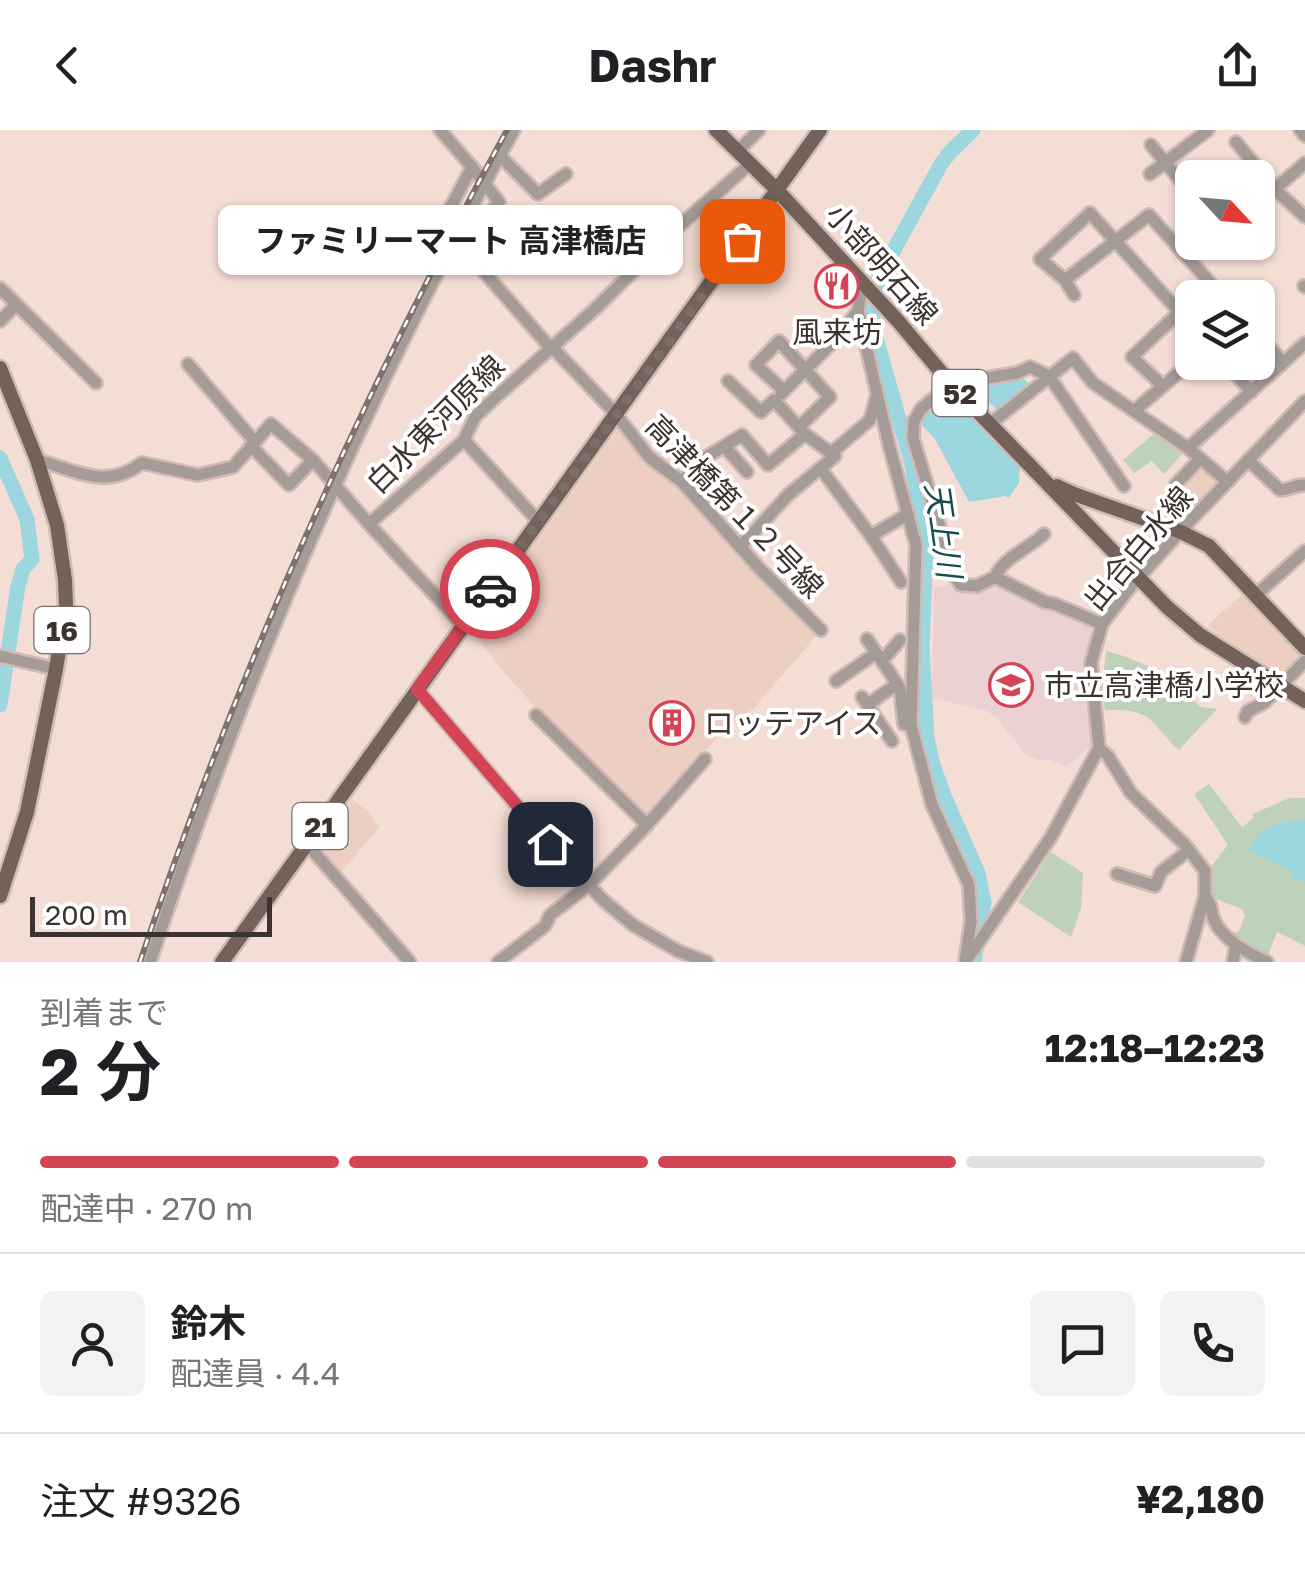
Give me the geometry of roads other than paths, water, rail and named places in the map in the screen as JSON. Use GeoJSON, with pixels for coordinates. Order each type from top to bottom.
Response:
{"type":"FeatureCollection","features":[{"type":"Feature","properties":{"kind":"main road","name":"小部明石線"},"geometry":{"type":"LineString","coordinates":[[716,130],[880,301],[950,384],[1185,624],[1305,701]]}},
{"type":"Feature","properties":{"kind":"main road","name":"21"},"geometry":{"type":"LineString","coordinates":[[222,962],[820,130]]}},
{"type":"Feature","properties":{"kind":"main road","name":"16"},"geometry":{"type":"LineString","coordinates":[[0,368],[38,460],[57,525],[66,606],[27,812],[0,896]]}},
{"type":"Feature","properties":{"kind":"main road","name":"小部明石線"},"geometry":{"type":"LineString","coordinates":[[1046,480],[1209,546],[1305,648]]}},
{"type":"Feature","properties":{"kind":"street"},"geometry":{"type":"LineString","coordinates":[[440,130],[499,202],[461,238]]}},
{"type":"Feature","properties":{"kind":"street"},"geometry":{"type":"LineString","coordinates":[[150,962],[260,664],[334,484],[514,130]]}},
{"type":"Feature","properties":{"kind":"street"},"geometry":{"type":"LineString","coordinates":[[738,151],[759,130]]}},
{"type":"Feature","properties":{"kind":"street"},"geometry":{"type":"LineString","coordinates":[[1150,174],[1208,130]]}},
{"type":"Feature","properties":{"kind":"street"},"geometry":{"type":"LineString","coordinates":[[1300,130],[1305,136]]}},
{"type":"Feature","properties":{"kind":"street"},"geometry":{"type":"LineString","coordinates":[[1236,142],[1251,160]]}},
{"type":"Feature","properties":{"kind":"street"},"geometry":{"type":"LineString","coordinates":[[1152,145],[1175,175]]}},
{"type":"Feature","properties":{"kind":"street"},"geometry":{"type":"LineString","coordinates":[[500,156],[538,194],[566,174]]}},
{"type":"Feature","properties":{"kind":"street","name":"白水東河原線"},"geometry":{"type":"LineString","coordinates":[[464,625],[369,524],[464,440],[475,417],[751,163]]}},
{"type":"Feature","properties":{"kind":"street"},"geometry":{"type":"LineString","coordinates":[[1305,163],[1275,189],[1305,217]]}},
{"type":"Feature","properties":{"kind":"street"},"geometry":{"type":"LineString","coordinates":[[445,218],[472,168]]}},
{"type":"Feature","properties":{"kind":"street"},"geometry":{"type":"LineString","coordinates":[[1074,295],[1065,280],[1036,257],[1090,213],[1175,306]]}},
{"type":"Feature","properties":{"kind":"street"},"geometry":{"type":"LineString","coordinates":[[1065,280],[1149,215],[1208,280]]}},
{"type":"Feature","properties":{"kind":"street","name":"高津橋第１２号線"},"geometry":{"type":"LineString","coordinates":[[461,238],[477,264],[547,344],[616,414],[649,457],[682,482],[821,630]]}},
{"type":"Feature","properties":{"kind":"street"},"geometry":{"type":"LineString","coordinates":[[863,283],[858,311],[916,545],[911,725],[932,805],[969,885],[972,921],[965,962]]}},
{"type":"Feature","properties":{"kind":"street"},"geometry":{"type":"LineString","coordinates":[[0,288],[96,383]]}},
{"type":"Feature","properties":{"kind":"street"},"geometry":{"type":"LineString","coordinates":[[0,321],[16,305]]}},
{"type":"Feature","properties":{"kind":"street"},"geometry":{"type":"LineString","coordinates":[[728,381],[761,412],[830,345],[858,311]]}},
{"type":"Feature","properties":{"kind":"street"},"geometry":{"type":"LineString","coordinates":[[1164,386],[1132,357],[1175,317]]}},
{"type":"Feature","properties":{"kind":"street"},"geometry":{"type":"LineString","coordinates":[[682,482],[703,459],[742,435],[768,465],[802,431],[830,397],[779,341],[756,364],[802,431],[835,456],[788,495],[740,548]]}},
{"type":"Feature","properties":{"kind":"street"},"geometry":{"type":"LineString","coordinates":[[1188,448],[1305,342]]}},
{"type":"Feature","properties":{"kind":"street"},"geometry":{"type":"LineString","coordinates":[[1275,353],[1283,362]]}},
{"type":"Feature","properties":{"kind":"street"},"geometry":{"type":"LineString","coordinates":[[990,424],[1073,358],[1092,382],[1188,448],[1228,482]]}},
{"type":"Feature","properties":{"kind":"street"},"geometry":{"type":"LineString","coordinates":[[188,364],[289,485],[313,460]]}},
{"type":"Feature","properties":{"kind":"street"},"geometry":{"type":"LineString","coordinates":[[1044,534],[1000,566],[995,578],[977,586],[961,585],[951,574],[913,438],[914,421],[921,408],[950,384],[1030,366],[1049,376],[1124,486]]}},
{"type":"Feature","properties":{"kind":"street"},"geometry":{"type":"LineString","coordinates":[[1134,412],[1175,376]]}},
{"type":"Feature","properties":{"kind":"street"},"geometry":{"type":"LineString","coordinates":[[1241,380],[1251,392]]}},
{"type":"Feature","properties":{"kind":"street"},"geometry":{"type":"LineString","coordinates":[[831,453],[870,420],[877,393]]}},
{"type":"Feature","properties":{"kind":"street","name":"出合白水線"},"geometry":{"type":"LineString","coordinates":[[1099,748],[1091,663],[1102,624],[1139,578],[1305,401]]}},
{"type":"Feature","properties":{"kind":"street"},"geometry":{"type":"LineString","coordinates":[[38,460],[101,479],[114,478],[142,463],[198,476],[233,467],[271,424],[313,460],[369,524]]}},
{"type":"Feature","properties":{"kind":"street"},"geometry":{"type":"LineString","coordinates":[[889,445],[913,438]]}},
{"type":"Feature","properties":{"kind":"street"},"geometry":{"type":"LineString","coordinates":[[464,440],[538,521]]}},
{"type":"Feature","properties":{"kind":"street"},"geometry":{"type":"LineString","coordinates":[[726,447],[747,472]]}},
{"type":"Feature","properties":{"kind":"street"},"geometry":{"type":"LineString","coordinates":[[1176,484],[1200,458]]}},
{"type":"Feature","properties":{"kind":"street"},"geometry":{"type":"LineString","coordinates":[[1248,460],[1280,490],[1305,485]]}},
{"type":"Feature","properties":{"kind":"street"},"geometry":{"type":"LineString","coordinates":[[821,469],[901,582]]}},
{"type":"Feature","properties":{"kind":"street"},"geometry":{"type":"LineString","coordinates":[[871,536],[908,514]]}},
{"type":"Feature","properties":{"kind":"street"},"geometry":{"type":"LineString","coordinates":[[1257,594],[1305,551]]}},
{"type":"Feature","properties":{"kind":"street"},"geometry":{"type":"LineString","coordinates":[[995,578],[1102,624]]}},
{"type":"Feature","properties":{"kind":"street"},"geometry":{"type":"LineString","coordinates":[[867,640],[900,688],[904,724],[911,725]]}},
{"type":"Feature","properties":{"kind":"street"},"geometry":{"type":"LineString","coordinates":[[836,681],[900,640]]}},
{"type":"Feature","properties":{"kind":"street"},"geometry":{"type":"LineString","coordinates":[[0,656],[53,669]]}},
{"type":"Feature","properties":{"kind":"street"},"geometry":{"type":"LineString","coordinates":[[1245,717],[1305,662]]}},
{"type":"Feature","properties":{"kind":"street"},"geometry":{"type":"LineString","coordinates":[[892,741],[865,701],[897,684]]}},
{"type":"Feature","properties":{"kind":"street"},"geometry":{"type":"LineString","coordinates":[[417,689],[589,885],[633,925],[678,952],[707,962]]}},
{"type":"Feature","properties":{"kind":"street"},"geometry":{"type":"LineString","coordinates":[[536,715],[648,826]]}},
{"type":"Feature","properties":{"kind":"street"},"geometry":{"type":"LineString","coordinates":[[965,962],[1051,838],[1099,748],[1131,792],[1205,871],[1205,896],[1186,962]]}},
{"type":"Feature","properties":{"kind":"street"},"geometry":{"type":"LineString","coordinates":[[498,962],[589,885],[648,826],[704,760]]}},
{"type":"Feature","properties":{"kind":"street"},"geometry":{"type":"LineString","coordinates":[[307,844],[410,962]]}},
{"type":"Feature","properties":{"kind":"street"},"geometry":{"type":"LineString","coordinates":[[1117,874],[1155,886],[1161,872],[1189,850]]}},
{"type":"Feature","properties":{"kind":"street"},"geometry":{"type":"LineString","coordinates":[[1205,896],[1211,902],[1214,921],[1236,945],[1267,962]]}},
{"type":"Feature","properties":{"kind":"street"},"geometry":{"type":"LineString","coordinates":[[1233,962],[1236,945]]}},
{"type":"Feature","properties":{"kind":"water"},"geometry":{"type":"Polygon","coordinates":[[[1020,375],[1031,386],[998,411],[971,384],[1020,375]]]}},
{"type":"Feature","properties":{"kind":"water"},"geometry":{"type":"Polygon","coordinates":[[[946,391],[1020,466],[1019,483],[1008,499],[1006,496],[969,502],[935,439],[920,423],[928,408],[946,391]]]}},
{"type":"Feature","properties":{"kind":"water"},"geometry":{"type":"Polygon","coordinates":[[[1305,819],[1305,883],[1300,878],[1292,881],[1288,869],[1248,851],[1271,826],[1305,819]]]}},
{"type":"Feature","properties":{"kind":"waterway","name":"天上川"},"geometry":{"type":"LineString","coordinates":[[973,130],[941,164],[879,277],[871,308],[912,465],[926,548],[922,647],[927,737],[944,796],[978,873],[984,902],[974,962]]}},
{"type":"Feature","properties":{"kind":"waterway"},"geometry":{"type":"LineString","coordinates":[[0,458],[27,519],[32,559],[23,569],[18,586],[0,705]]}},
{"type":"Feature","properties":{"kind":"railway"},"geometry":{"type":"LineString","coordinates":[[140,962],[217,748],[305,538],[402,332],[507,130]]}},
{"type":"Feature","properties":{"kind":"place","name":"ファミリーマート 高津橋店"},"geometry":{"type":"Point","coordinates":[742,241]}},
{"type":"Feature","properties":{"kind":"place","name":"風来坊"},"geometry":{"type":"Point","coordinates":[837,286]}},
{"type":"Feature","properties":{"kind":"place","name":"市立高津橋小学校"},"geometry":{"type":"Point","coordinates":[1011,685]}},
{"type":"Feature","properties":{"kind":"place","name":"ロッテアイス"},"geometry":{"type":"Point","coordinates":[672,723]}}]}
